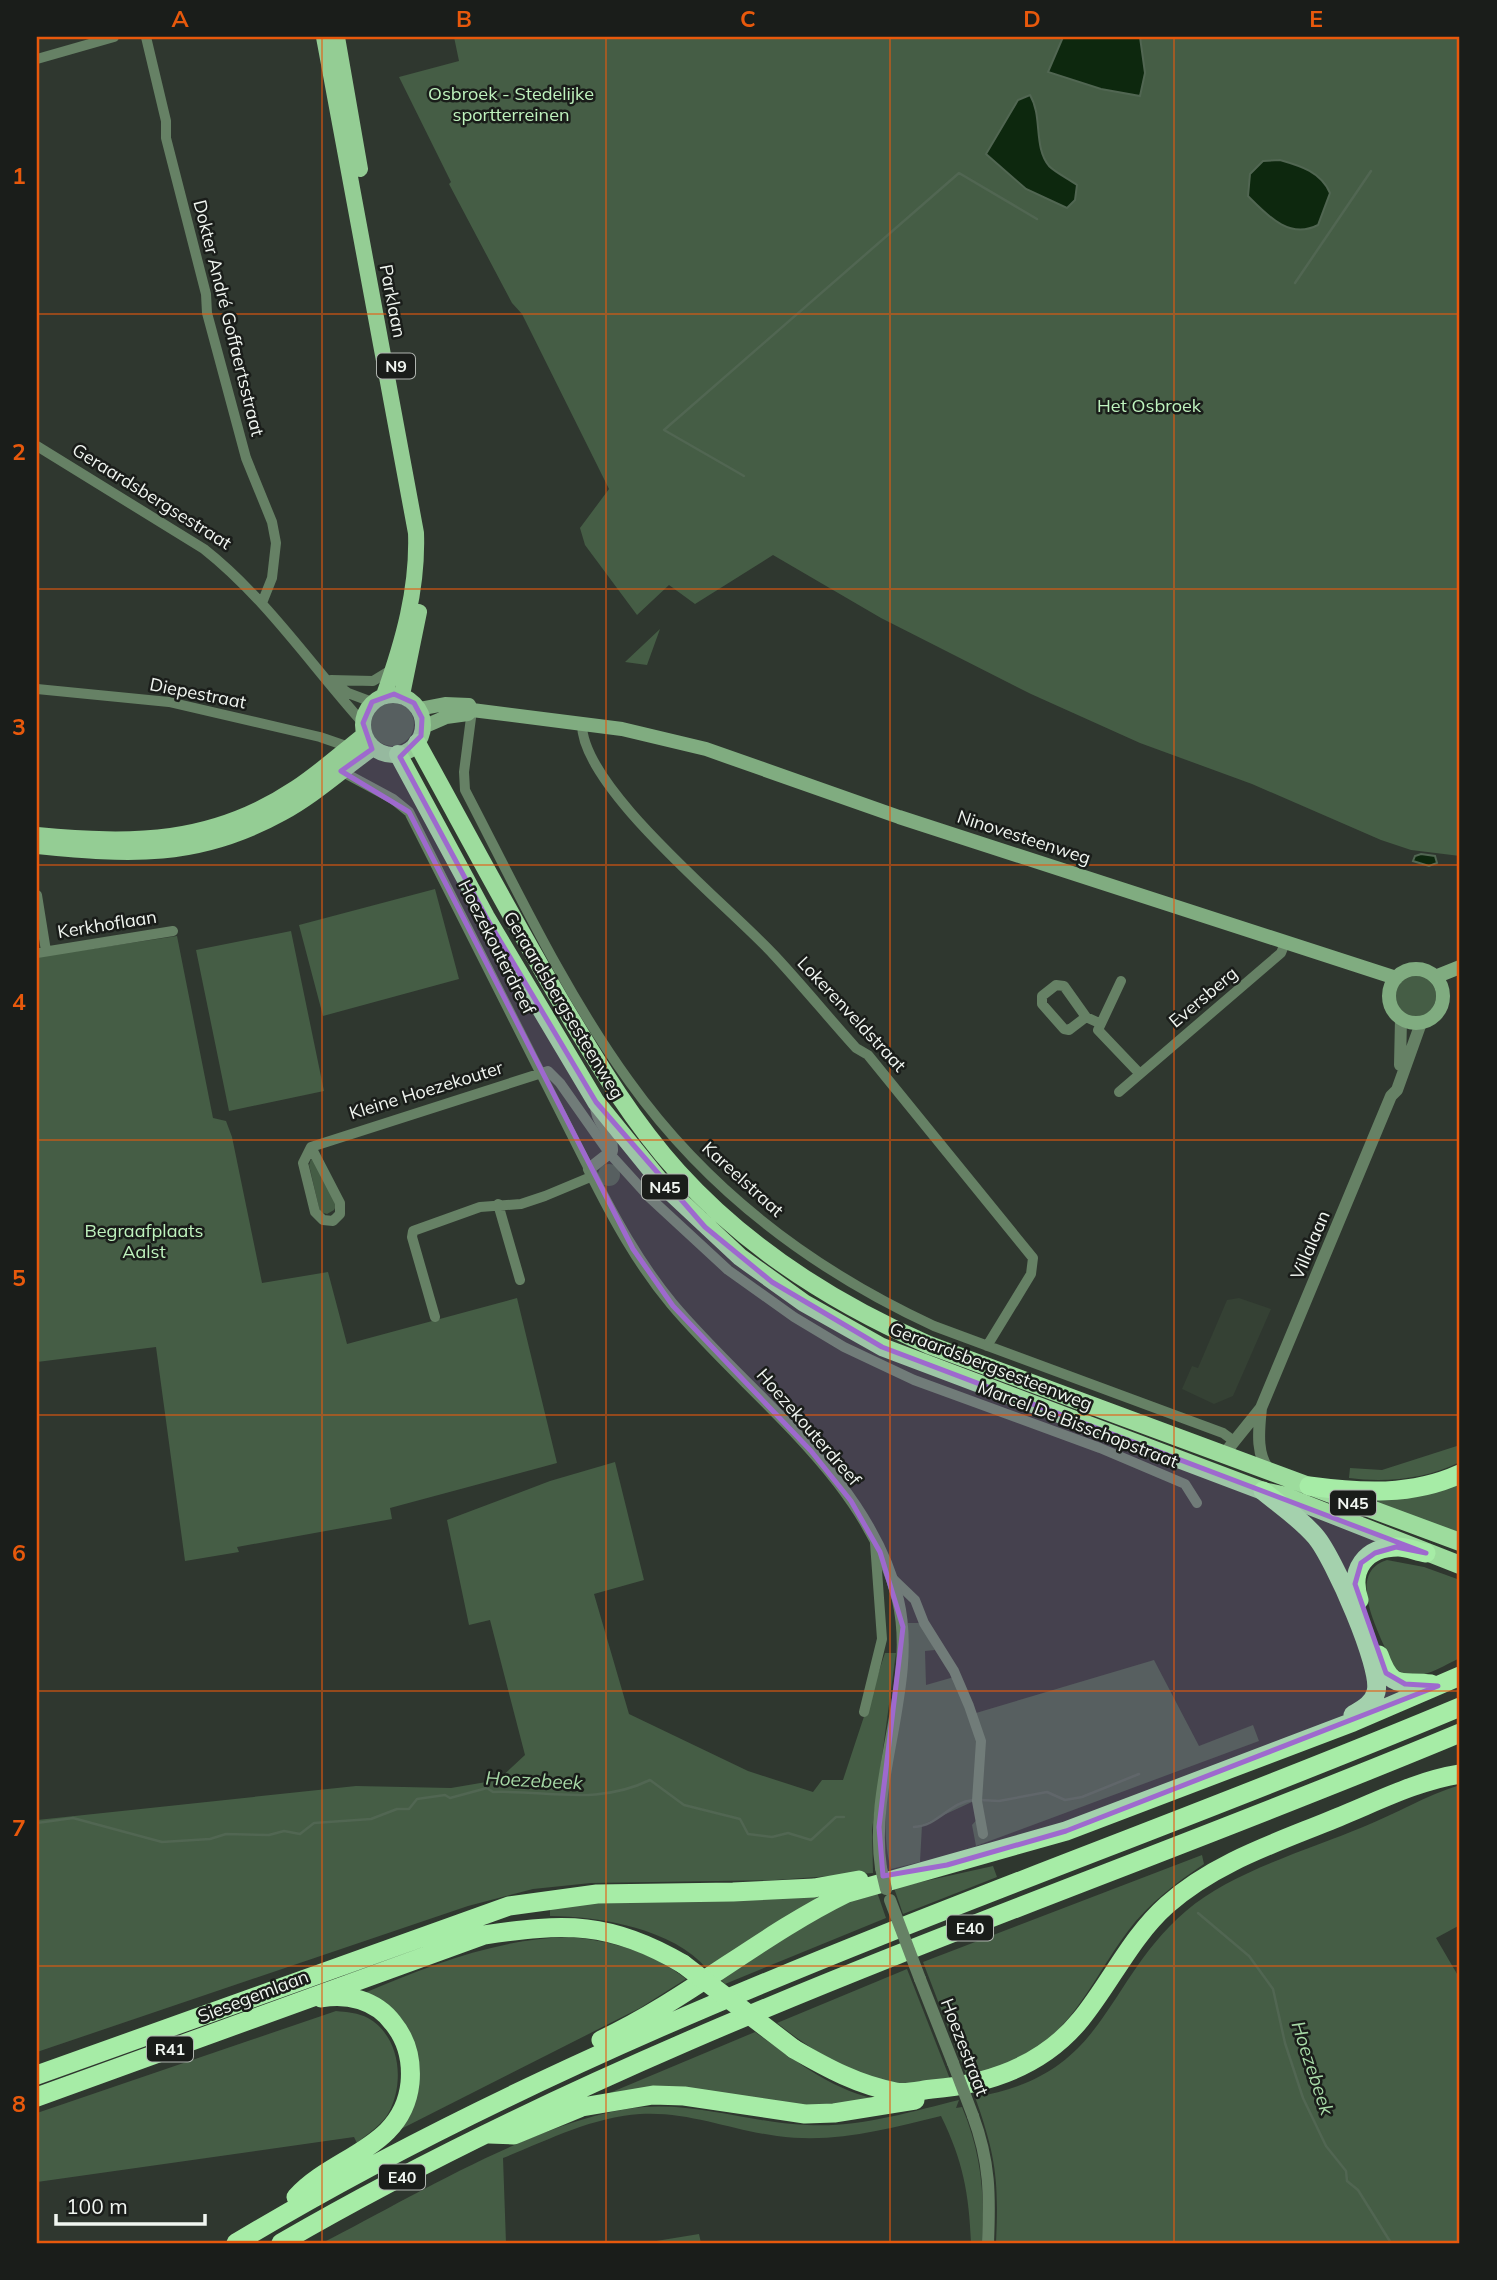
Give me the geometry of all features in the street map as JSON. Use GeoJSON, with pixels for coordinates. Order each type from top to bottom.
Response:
{"type":"FeatureCollection","features":[{"type":"Feature","properties":{"kind":"highway","name":"Geraardsbergsesteenweg"},"geometry":{"type":"LineString","coordinates":[[419,735],[505,906],[614,1091],[678,1172],[719,1212],[784,1264],[891,1328],[1229,1448],[1271,1472],[1460,1542]]}},
{"type":"Feature","properties":{"kind":"highway","name":"Geraardsbergsesteenweg"},"geometry":{"type":"LineString","coordinates":[[398,754],[486,917],[596,1102],[664,1186],[705,1227],[772,1282],[853,1332],[920,1363],[1366,1527],[1460,1565]]}},
{"type":"Feature","properties":{"kind":"highway"},"geometry":{"type":"LineString","coordinates":[[1309,1486],[1394,1491],[1429,1485],[1460,1474]]}},
{"type":"Feature","properties":{"kind":"highway"},"geometry":{"type":"LineString","coordinates":[[1263,1491],[1302,1521],[1318,1539],[1344,1586],[1372,1661],[1376,1692],[1365,1708],[1342,1725]]}},
{"type":"Feature","properties":{"kind":"highway"},"geometry":{"type":"LineString","coordinates":[[1426,1553],[1404,1547],[1380,1550],[1361,1563],[1355,1584],[1386,1673],[1405,1684],[1426,1682],[1438,1686]]}},
{"type":"Feature","properties":{"kind":"highway"},"geometry":{"type":"LineString","coordinates":[[591,2059],[598,2042],[690,1991],[818,1907],[847,1893],[888,1884],[1066,1830],[1342,1725],[1460,1676]]}},
{"type":"Feature","properties":{"kind":"highway","name":"E40"},"geometry":{"type":"LineString","coordinates":[[236,2243],[400,2151],[591,2059],[777,1978],[1290,1778],[1460,1707]]}},
{"type":"Feature","properties":{"kind":"highway","name":"E40"},"geometry":{"type":"LineString","coordinates":[[281,2243],[484,2134],[730,2022],[1295,1802],[1460,1733]]}},
{"type":"Feature","properties":{"kind":"highway"},"geometry":{"type":"LineString","coordinates":[[1408,1789],[1413,1781],[1460,1760]]}},
{"type":"Feature","properties":{"kind":"highway"},"geometry":{"type":"LineString","coordinates":[[484,2134],[514,2135],[582,2107],[653,2095],[696,2097],[805,2114],[901,2104],[1015,2071],[1060,2043],[1099,1995],[1136,1939],[1166,1906],[1195,1883],[1235,1860],[1408,1789],[1460,1774]]}},
{"type":"Feature","properties":{"kind":"highway","name":"Siesegemlaan"},"geometry":{"type":"LineString","coordinates":[[37,2075],[247,2001],[469,1918],[509,1906],[571,1896],[814,1888],[880,1875],[888,1884]]}},
{"type":"Feature","properties":{"kind":"highway","name":"Siesegemlaan"},"geometry":{"type":"LineString","coordinates":[[37,2096],[302,2001],[312,1995],[484,1936],[562,1926],[605,1931],[648,1943],[682,1964],[794,2049],[860,2083],[900,2093],[947,2089]]}},
{"type":"Feature","properties":{"kind":"highway"},"geometry":{"type":"LineString","coordinates":[[277,2219],[300,2192],[374,2145],[393,2127],[409,2094],[410,2065],[405,2043],[390,2019],[379,2009],[359,1999],[336,1996],[302,2001]]}},
{"type":"Feature","properties":{"kind":"main road","name":"Parklaan"},"geometry":{"type":"LineString","coordinates":[[324,37],[415,524],[416,576],[395,665],[378,699]]}},
{"type":"Feature","properties":{"kind":"main road","name":"Parklaan"},"geometry":{"type":"LineString","coordinates":[[337,37],[425,528],[423,597],[402,695]]}},
{"type":"Feature","properties":{"kind":"main road"},"geometry":{"type":"LineString","coordinates":[[37,846],[118,854],[187,848],[229,836],[282,813],[341,771],[367,736],[378,699],[402,695],[419,709],[450,704],[468,705],[472,710],[582,723]]}},
{"type":"Feature","properties":{"kind":"main road"},"geometry":{"type":"LineString","coordinates":[[419,709],[419,735]]}},
{"type":"Feature","properties":{"kind":"main road"},"geometry":{"type":"LineString","coordinates":[[367,736],[383,754],[398,754],[419,735],[446,717],[468,714],[472,710]]}},
{"type":"Feature","properties":{"kind":"main road","name":"Ninovesteenweg"},"geometry":{"type":"LineString","coordinates":[[582,723],[641,732],[706,749],[899,817],[1396,978]]}},
{"type":"Feature","properties":{"kind":"main road"},"geometry":{"type":"LineString","coordinates":[[37,835],[141,840],[176,837],[216,827],[271,804],[367,736]]}},
{"type":"Feature","properties":{"kind":"main road","name":"Ninovesteenweg"},"geometry":{"type":"LineString","coordinates":[[1332,959],[1389,992]]}},
{"type":"Feature","properties":{"kind":"main road"},"geometry":{"type":"LineString","coordinates":[[1438,984],[1460,967]]}},
{"type":"Feature","properties":{"kind":"main road"},"geometry":{"type":"LineString","coordinates":[[1419,969],[1438,984],[1440,1007],[1429,1020],[1420,1023],[1401,1019],[1391,1007],[1389,992],[1396,978],[1403,972],[1419,969]]}},
{"type":"Feature","properties":{"kind":"main road"},"geometry":{"type":"LineString","coordinates":[[1438,984],[1460,977]]}},
{"type":"Feature","properties":{"kind":"street"},"geometry":{"type":"LineString","coordinates":[[37,59],[114,37]]}},
{"type":"Feature","properties":{"kind":"street","name":"Dokter André Goffaertsstraat"},"geometry":{"type":"LineString","coordinates":[[146,37],[166,121],[166,138],[203,281],[210,325],[246,458],[272,522],[276,543],[272,578],[262,603]]}},
{"type":"Feature","properties":{"kind":"street","name":"Geraardsbergsestraat"},"geometry":{"type":"LineString","coordinates":[[37,446],[204,549],[262,603],[328,679],[367,736]]}},
{"type":"Feature","properties":{"kind":"street"},"geometry":{"type":"LineString","coordinates":[[328,679],[373,681],[381,678],[395,665]]}},
{"type":"Feature","properties":{"kind":"street","name":"Geraardsbergsestraat"},"geometry":{"type":"LineString","coordinates":[[328,679],[348,693],[378,699]]}},
{"type":"Feature","properties":{"kind":"street","name":"Diepestraat"},"geometry":{"type":"LineString","coordinates":[[37,689],[169,702],[320,737],[349,747]]}},
{"type":"Feature","properties":{"kind":"street","name":"Kareelstraat"},"geometry":{"type":"LineString","coordinates":[[472,710],[464,772],[465,790],[577,998],[628,1080],[662,1123],[733,1198],[825,1268],[892,1306],[987,1346],[1223,1433],[1229,1448]]}},
{"type":"Feature","properties":{"kind":"street","name":"Lokerenveldstraat"},"geometry":{"type":"LineString","coordinates":[[582,723],[582,735],[591,758],[633,816],[773,954],[856,1048],[868,1055],[1033,1258],[1031,1274],[987,1346]]}},
{"type":"Feature","properties":{"kind":"street","name":"Hoezekouterdreef"},"geometry":{"type":"LineString","coordinates":[[341,771],[393,799],[409,812],[547,1074],[591,1173],[633,1249],[656,1284],[811,1451],[851,1501],[875,1543],[892,1578],[903,1627],[879,1827],[888,1884]]}},
{"type":"Feature","properties":{"kind":"street","name":"Kerkhoflaan"},"geometry":{"type":"LineString","coordinates":[[37,895],[41,952],[173,931]]}},
{"type":"Feature","properties":{"kind":"street","name":"Eversberg"},"geometry":{"type":"LineString","coordinates":[[1119,1092],[1273,960],[1285,943]]}},
{"type":"Feature","properties":{"kind":"street"},"geometry":{"type":"LineString","coordinates":[[1121,981],[1099,1023],[1100,1034],[1140,1074]]}},
{"type":"Feature","properties":{"kind":"street"},"geometry":{"type":"LineString","coordinates":[[1086,1017],[1069,1030],[1064,1029],[1042,1004],[1042,996],[1060,984],[1085,1012],[1086,1017],[1099,1023]]}},
{"type":"Feature","properties":{"kind":"street","name":"Villalaan"},"geometry":{"type":"LineString","coordinates":[[1401,1019],[1403,1065]]}},
{"type":"Feature","properties":{"kind":"street","name":"Villalaan"},"geometry":{"type":"LineString","coordinates":[[1271,1472],[1265,1463],[1258,1433],[1261,1408],[1420,1023]]}},
{"type":"Feature","properties":{"kind":"street","name":"Hoezekouterdreef"},"geometry":{"type":"LineString","coordinates":[[547,1074],[629,1176]]}},
{"type":"Feature","properties":{"kind":"street","name":"Kleine Hoezekouter"},"geometry":{"type":"LineString","coordinates":[[311,1147],[547,1074]]}},
{"type":"Feature","properties":{"kind":"street"},"geometry":{"type":"LineString","coordinates":[[435,1317],[412,1233],[417,1228],[498,1204],[521,1204],[591,1173],[610,1154],[612,1142],[596,1118],[596,1102]]}},
{"type":"Feature","properties":{"kind":"street"},"geometry":{"type":"LineString","coordinates":[[311,1147],[341,1206],[340,1214],[330,1221],[323,1220],[315,1212],[303,1163],[311,1147]]}},
{"type":"Feature","properties":{"kind":"street","name":"Marcel De Bisschopstraat"},"geometry":{"type":"LineString","coordinates":[[629,1176],[728,1270],[844,1347],[914,1380],[1100,1448],[1185,1484],[1197,1503]]}},
{"type":"Feature","properties":{"kind":"street"},"geometry":{"type":"LineString","coordinates":[[498,1204],[520,1280]]}},
{"type":"Feature","properties":{"kind":"street","name":"Villalaan"},"geometry":{"type":"LineString","coordinates":[[1229,1448],[1261,1408]]}},
{"type":"Feature","properties":{"kind":"street","name":"Hoezekouterdreef"},"geometry":{"type":"LineString","coordinates":[[864,1712],[882,1639],[875,1543]]}},
{"type":"Feature","properties":{"kind":"street","name":"Hoezekouterdreef"},"geometry":{"type":"LineString","coordinates":[[892,1578],[915,1600],[924,1623],[954,1671],[969,1706],[981,1741],[977,1801],[983,1834]]}},
{"type":"Feature","properties":{"kind":"street","name":"Hoezestraat"},"geometry":{"type":"LineString","coordinates":[[888,1884],[920,1979],[983,2144],[991,2188],[988,2243]]}},
{"type":"Feature","properties":{"kind":"highlighted area"},"geometry":{"type":"Polygon","coordinates":[[[394,694],[414,703],[422,718],[421,736],[400,757],[486,917],[596,1102],[705,1227],[772,1282],[882,1347],[1426,1553],[1396,1547],[1375,1553],[1361,1563],[1355,1584],[1386,1673],[1405,1684],[1438,1686],[1066,1831],[947,1865],[883,1876],[879,1827],[903,1627],[880,1552],[851,1501],[811,1451],[673,1306],[633,1249],[409,812],[341,771],[372,749],[363,723],[372,702],[394,694]]]}},
{"type":"Feature","properties":{"kind":"shaded area"},"geometry":{"type":"Polygon","coordinates":[[[1063,37],[1140,37],[1145,73],[1140,96],[1101,89],[1048,72],[1063,37]]]}},
{"type":"Feature","properties":{"kind":"shaded area"},"geometry":{"type":"Polygon","coordinates":[[[1030,95],[1044,158],[1052,169],[1077,185],[1075,200],[1067,208],[1026,189],[986,154],[1018,100],[1030,95]]]}},
{"type":"Feature","properties":{"kind":"shaded area"},"geometry":{"type":"Polygon","coordinates":[[[1280,160],[1310,171],[1326,186],[1330,193],[1318,225],[1307,229],[1288,227],[1271,217],[1248,196],[1250,174],[1263,161],[1280,160]]]}},
{"type":"Feature","properties":{"kind":"shaded area"},"geometry":{"type":"Polygon","coordinates":[[[1415,856],[1435,856],[1437,863],[1429,866],[1413,861],[1415,856]]]}},
{"type":"Feature","properties":{"kind":"shaded area"},"geometry":{"type":"Polygon","coordinates":[[[1239,1298],[1271,1309],[1233,1396],[1214,1404],[1182,1389],[1192,1366],[1198,1368],[1227,1300],[1239,1298]]]}},
{"type":"Feature","properties":{"kind":"green space","name":"Het Osbroek"},"geometry":{"type":"Polygon","coordinates":[[[454,37],[1460,37],[1460,856],[1411,850],[1381,840],[1252,784],[1140,743],[1031,694],[881,618],[773,555],[695,604],[669,585],[637,615],[585,545],[580,528],[609,489],[522,314],[512,303],[449,184],[451,182],[399,77],[459,61],[454,37]]]}},
{"type":"Feature","properties":{"kind":"green space"},"geometry":{"type":"Polygon","coordinates":[[[660,629],[647,665],[625,662],[660,629]]]}},
{"type":"Feature","properties":{"kind":"green space"},"geometry":{"type":"Polygon","coordinates":[[[392,702],[408,708],[414,724],[408,740],[392,746],[376,740],[370,724],[376,708],[392,702]]]}},
{"type":"Feature","properties":{"kind":"green space"},"geometry":{"type":"Polygon","coordinates":[[[435,889],[459,979],[323,1016],[299,925],[435,889]]]}},
{"type":"Feature","properties":{"kind":"green space"},"geometry":{"type":"Polygon","coordinates":[[[291,931],[324,1091],[229,1111],[196,950],[291,931]]]}},
{"type":"Feature","properties":{"kind":"green space","name":"Begraafplaats Aalst"},"geometry":{"type":"Polygon","coordinates":[[[177,936],[213,1118],[226,1121],[232,1137],[262,1283],[328,1272],[347,1344],[517,1298],[557,1463],[390,1508],[392,1519],[237,1547],[239,1552],[185,1561],[156,1347],[37,1362],[37,957],[177,936]]]}},
{"type":"Feature","properties":{"kind":"green space"},"geometry":{"type":"Polygon","coordinates":[[[1415,975],[1430,981],[1436,996],[1430,1011],[1415,1017],[1400,1011],[1394,996],[1400,981],[1415,975]]]}},
{"type":"Feature","properties":{"kind":"green space"},"geometry":{"type":"Polygon","coordinates":[[[311,1159],[315,1161],[337,1204],[334,1210],[327,1214],[320,1212],[309,1165],[311,1159]]]}},
{"type":"Feature","properties":{"kind":"green space"},"geometry":{"type":"Polygon","coordinates":[[[609,1164],[619,1171],[620,1175],[613,1185],[609,1186],[599,1179],[598,1175],[605,1165],[609,1164]]]}},
{"type":"Feature","properties":{"kind":"green space"},"geometry":{"type":"Polygon","coordinates":[[[1460,1445],[1460,1462],[1434,1472],[1391,1480],[1349,1478],[1350,1468],[1382,1470],[1460,1445]]]}},
{"type":"Feature","properties":{"kind":"green space"},"geometry":{"type":"Polygon","coordinates":[[[615,1462],[644,1580],[594,1594],[629,1714],[748,1771],[813,1792],[822,1780],[843,1780],[885,1653],[896,1653],[872,1830],[873,1873],[775,1880],[591,1883],[533,1889],[468,1906],[37,2052],[37,1820],[356,1786],[451,1788],[498,1780],[525,1755],[490,1620],[469,1625],[447,1520],[550,1481],[615,1462]]]}},
{"type":"Feature","properties":{"kind":"green space"},"geometry":{"type":"Polygon","coordinates":[[[1460,1484],[1460,1533],[1369,1501],[1460,1484]]]}},
{"type":"Feature","properties":{"kind":"green space"},"geometry":{"type":"Polygon","coordinates":[[[1387,1560],[1424,1567],[1460,1580],[1460,1658],[1418,1675],[1409,1675],[1393,1666],[1369,1607],[1367,1592],[1368,1578],[1374,1567],[1387,1560]]]}},
{"type":"Feature","properties":{"kind":"green space"},"geometry":{"type":"Polygon","coordinates":[[[908,1623],[920,1623],[935,1650],[925,1651],[926,1685],[954,1677],[977,1741],[974,1801],[922,1825],[920,1862],[891,1869],[886,1842],[888,1781],[903,1682],[908,1623]]]}},
{"type":"Feature","properties":{"kind":"green space"},"geometry":{"type":"Polygon","coordinates":[[[1154,1660],[1199,1746],[1253,1725],[1259,1741],[976,1846],[972,1825],[981,1815],[976,1713],[1154,1660]]]}},
{"type":"Feature","properties":{"kind":"green space"},"geometry":{"type":"Polygon","coordinates":[[[1460,1785],[1460,1925],[1436,1938],[1460,1979],[1460,2243],[996,2243],[997,2202],[992,2153],[975,2097],[1019,2086],[1053,2069],[1078,2047],[1099,2023],[1158,1939],[1204,1897],[1247,1873],[1460,1785]]]}},
{"type":"Feature","properties":{"kind":"green space"},"geometry":{"type":"Polygon","coordinates":[[[1202,1855],[1204,1864],[1163,1894],[1136,1921],[1070,2017],[1058,2030],[1027,2054],[967,2077],[923,1962],[1202,1855]]]}},
{"type":"Feature","properties":{"kind":"green space"},"geometry":{"type":"Polygon","coordinates":[[[993,1866],[997,1877],[903,1914],[894,1888],[993,1866]]]}},
{"type":"Feature","properties":{"kind":"green space"},"geometry":{"type":"Polygon","coordinates":[[[877,1892],[886,1918],[725,1984],[719,1978],[847,1900],[877,1892]]]}},
{"type":"Feature","properties":{"kind":"green space"},"geometry":{"type":"Polygon","coordinates":[[[820,1897],[707,1969],[693,1955],[675,1944],[635,1927],[591,1919],[550,1916],[550,1909],[573,1903],[820,1897]]]}},
{"type":"Feature","properties":{"kind":"green space"},"geometry":{"type":"Polygon","coordinates":[[[569,1937],[601,1941],[631,1949],[660,1962],[686,1979],[640,2008],[399,2130],[419,2066],[362,1994],[413,1973],[489,1948],[569,1937]]]}},
{"type":"Feature","properties":{"kind":"green space"},"geometry":{"type":"Polygon","coordinates":[[[907,1969],[950,2079],[912,2084],[875,2079],[823,2055],[777,2023],[907,1969]]]}},
{"type":"Feature","properties":{"kind":"green space"},"geometry":{"type":"Polygon","coordinates":[[[336,2011],[361,2015],[379,2026],[393,2048],[396,2060],[397,2087],[389,2112],[379,2125],[357,2143],[354,2137],[37,2182],[37,2113],[336,2011]]]}},
{"type":"Feature","properties":{"kind":"green space"},"geometry":{"type":"Polygon","coordinates":[[[755,2032],[831,2082],[864,2096],[882,2100],[828,2109],[600,2097],[755,2032]]]}},
{"type":"Feature","properties":{"kind":"green space"},"geometry":{"type":"Polygon","coordinates":[[[959,2100],[956,2108],[962,2107],[974,2140],[980,2174],[982,2243],[971,2243],[964,2178],[941,2116],[860,2134],[798,2138],[675,2115],[640,2114],[604,2120],[503,2158],[506,2243],[322,2243],[479,2161],[564,2125],[605,2113],[644,2107],[685,2108],[766,2121],[826,2125],[884,2118],[959,2100]]]}},
{"type":"Feature","properties":{"kind":"green space"},"geometry":{"type":"Polygon","coordinates":[[[699,2234],[701,2243],[644,2243],[699,2234]]]}},
{"type":"Feature","properties":{"kind":"waterway"},"geometry":{"type":"LineString","coordinates":[[1295,283],[1371,171]]}},
{"type":"Feature","properties":{"kind":"waterway"},"geometry":{"type":"LineString","coordinates":[[744,476],[664,430],[959,173],[1037,219]]}},
{"type":"Feature","properties":{"kind":"waterway","name":"Hoezebeek"},"geometry":{"type":"LineString","coordinates":[[981,1800],[999,1801],[1047,1792],[1065,1800],[1082,1797],[1139,1774]]}},
{"type":"Feature","properties":{"kind":"waterway","name":"Hoezebeek"},"geometry":{"type":"LineString","coordinates":[[37,1823],[73,1818],[162,1842],[210,1839],[226,1834],[269,1835],[284,1831],[300,1834],[314,1823],[371,1819],[397,1809],[409,1809],[417,1799],[445,1795],[450,1798],[487,1788],[493,1792],[591,1795],[611,1793],[650,1780],[684,1805],[740,1819],[748,1834],[772,1837],[788,1833],[811,1840],[836,1817],[844,1817]]}},
{"type":"Feature","properties":{"kind":"waterway","name":"Hoezebeek"},"geometry":{"type":"LineString","coordinates":[[914,1827],[930,1823],[957,1805],[973,1800]]}},
{"type":"Feature","properties":{"kind":"waterway","name":"Hoezebeek"},"geometry":{"type":"LineString","coordinates":[[1198,1913],[1249,1956],[1273,1989],[1285,2043],[1303,2098],[1326,2146],[1346,2171],[1347,2181],[1358,2190],[1391,2243]]}},
{"type":"Feature","properties":{"kind":"park label","name":"Osbroek - Stedelijke sportterreinen"},"geometry":{"type":"Point","coordinates":[511,103]}}]}
